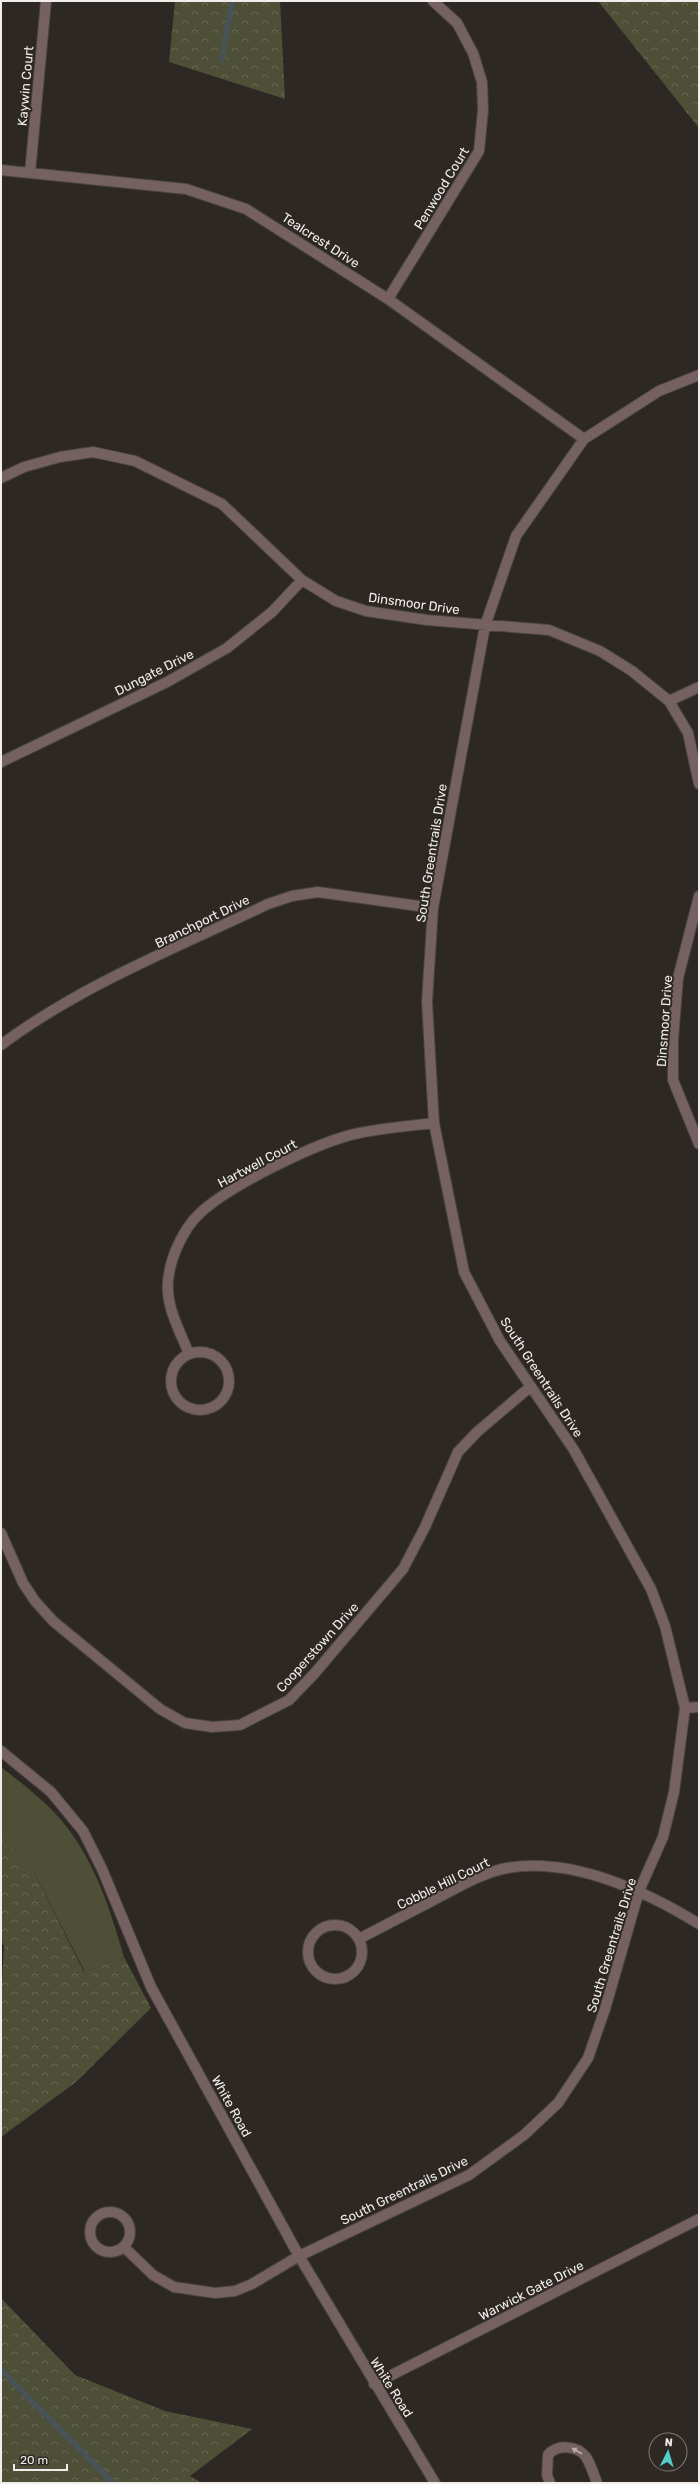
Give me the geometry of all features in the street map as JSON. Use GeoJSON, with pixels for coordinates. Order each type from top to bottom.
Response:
{"type":"FeatureCollection","features":[{"type":"Feature","properties":{"kind":"street","name":"Kaywin Court"},"geometry":{"type":"LineString","coordinates":[[30,173],[46,1]]}},
{"type":"Feature","properties":{"kind":"street","name":"Penwood Court"},"geometry":{"type":"LineString","coordinates":[[388,298],[479,152],[483,110],[482,82],[473,53],[457,23],[433,1]]}},
{"type":"Feature","properties":{"kind":"street","name":"Tealcrest Drive"},"geometry":{"type":"LineString","coordinates":[[1,170],[186,189],[214,196],[246,209],[274,225],[388,298],[584,439]]}},
{"type":"Feature","properties":{"kind":"street","name":"South Greentrails Drive"},"geometry":{"type":"LineString","coordinates":[[124,2247],[153,2275],[174,2287],[215,2293],[235,2291],[252,2284],[299,2256],[469,2175],[524,2135],[558,2103],[588,2058],[607,2002],[640,1891],[663,1837],[674,1792],[685,1708],[665,1626],[651,1589],[574,1450],[500,1341],[464,1272],[434,1123],[427,1002],[433,908],[485,626],[516,536],[584,439],[659,391],[699,375]]}},
{"type":"Feature","properties":{"kind":"street","name":"Dinsmoor Drive"},"geometry":{"type":"LineString","coordinates":[[1,478],[24,467],[60,457],[93,452],[135,461],[222,504],[302,580],[336,601],[366,611],[485,626],[549,630],[600,651],[632,671],[669,701],[688,734],[699,784]]}},
{"type":"Feature","properties":{"kind":"street","name":"Dungate Drive"},"geometry":{"type":"LineString","coordinates":[[1,762],[167,682],[227,648],[272,612],[302,580]]}},
{"type":"Feature","properties":{"kind":"street"},"geometry":{"type":"LineString","coordinates":[[669,701],[699,687]]}},
{"type":"Feature","properties":{"kind":"street","name":"Branchport Drive"},"geometry":{"type":"LineString","coordinates":[[1,1045],[32,1022],[119,976],[268,904],[286,898],[318,892],[433,908]]}},
{"type":"Feature","properties":{"kind":"street","name":"Dinsmoor Drive"},"geometry":{"type":"LineString","coordinates":[[699,896],[678,978],[673,1040],[673,1080],[699,1144]]}},
{"type":"Feature","properties":{"kind":"street","name":"Hartwell Court"},"geometry":{"type":"LineString","coordinates":[[189,1354],[169,1307],[168,1274],[182,1238],[198,1215],[225,1194],[310,1150],[358,1133],[434,1123]]}},
{"type":"Feature","properties":{"kind":"street"},"geometry":{"type":"LineString","coordinates":[[204,1352],[214,1356],[224,1365],[229,1383],[226,1392],[215,1405],[196,1409],[182,1404],[175,1396],[171,1379],[173,1370],[181,1359],[189,1354],[204,1352]]}},
{"type":"Feature","properties":{"kind":"street","name":"Cooperstown Drive"},"geometry":{"type":"LineString","coordinates":[[1,1533],[23,1583],[35,1601],[53,1621],[160,1709],[184,1723],[212,1727],[240,1726],[289,1700],[314,1674],[404,1569],[425,1527],[458,1452],[477,1432],[530,1387]]}},
{"type":"Feature","properties":{"kind":"street"},"geometry":{"type":"LineString","coordinates":[[685,1708],[699,1707]]}},
{"type":"Feature","properties":{"kind":"street","name":"White Road"},"geometry":{"type":"LineString","coordinates":[[1,1751],[51,1792],[83,1832],[102,1869],[151,1987],[299,2256],[374,2384],[435,2483]]}},
{"type":"Feature","properties":{"kind":"street","name":"Cobble Hill Court"},"geometry":{"type":"LineString","coordinates":[[359,1939],[470,1882],[506,1868],[535,1865],[570,1870],[640,1891],[699,1924]]}},
{"type":"Feature","properties":{"kind":"street"},"geometry":{"type":"LineString","coordinates":[[327,1926],[345,1927],[359,1939],[362,1954],[360,1963],[351,1974],[338,1979],[328,1979],[315,1972],[310,1964],[307,1954],[310,1941],[315,1933],[327,1926]]}},
{"type":"Feature","properties":{"kind":"street"},"geometry":{"type":"LineString","coordinates":[[108,2211],[120,2214],[126,2218],[129,2223],[130,2236],[124,2247],[112,2252],[105,2252],[93,2244],[90,2230],[96,2218],[108,2211]]}},
{"type":"Feature","properties":{"kind":"street","name":"Warwick Gate Drive"},"geometry":{"type":"LineString","coordinates":[[374,2384],[699,2219]]}},
{"type":"Feature","properties":{"kind":"street"},"geometry":{"type":"LineString","coordinates":[[550,2483],[547,2475],[548,2455],[560,2447],[574,2448],[585,2456],[597,2483]]}},
{"type":"Feature","properties":{"kind":"green space"},"geometry":{"type":"Polygon","coordinates":[[[175,1],[280,1],[285,99],[169,62],[175,1]]]}},
{"type":"Feature","properties":{"kind":"green space"},"geometry":{"type":"Polygon","coordinates":[[[598,1],[699,1],[699,128],[598,1]]]}},
{"type":"Feature","properties":{"kind":"green space"},"geometry":{"type":"Polygon","coordinates":[[[1,1767],[51,1810],[66,1826],[77,1841],[94,1872],[108,1906],[124,1957],[85,1972],[34,1872],[1,1836],[1,1767]]]}},
{"type":"Feature","properties":{"kind":"green space"},"geometry":{"type":"Polygon","coordinates":[[[1,1836],[34,1872],[84,1972],[124,1957],[151,2008],[76,2082],[1,2137],[1,1999],[4,1946],[1,1940],[1,1836]]]}},
{"type":"Feature","properties":{"kind":"green space"},"geometry":{"type":"Polygon","coordinates":[[[1,2298],[75,2375],[165,2411],[252,2429],[190,2476],[202,2483],[1,2483],[1,2298]]]}},
{"type":"Feature","properties":{"kind":"waterway"},"geometry":{"type":"LineString","coordinates":[[222,60],[232,1]]}},
{"type":"Feature","properties":{"kind":"waterway"},"geometry":{"type":"LineString","coordinates":[[1,2370],[113,2483]]}}]}
